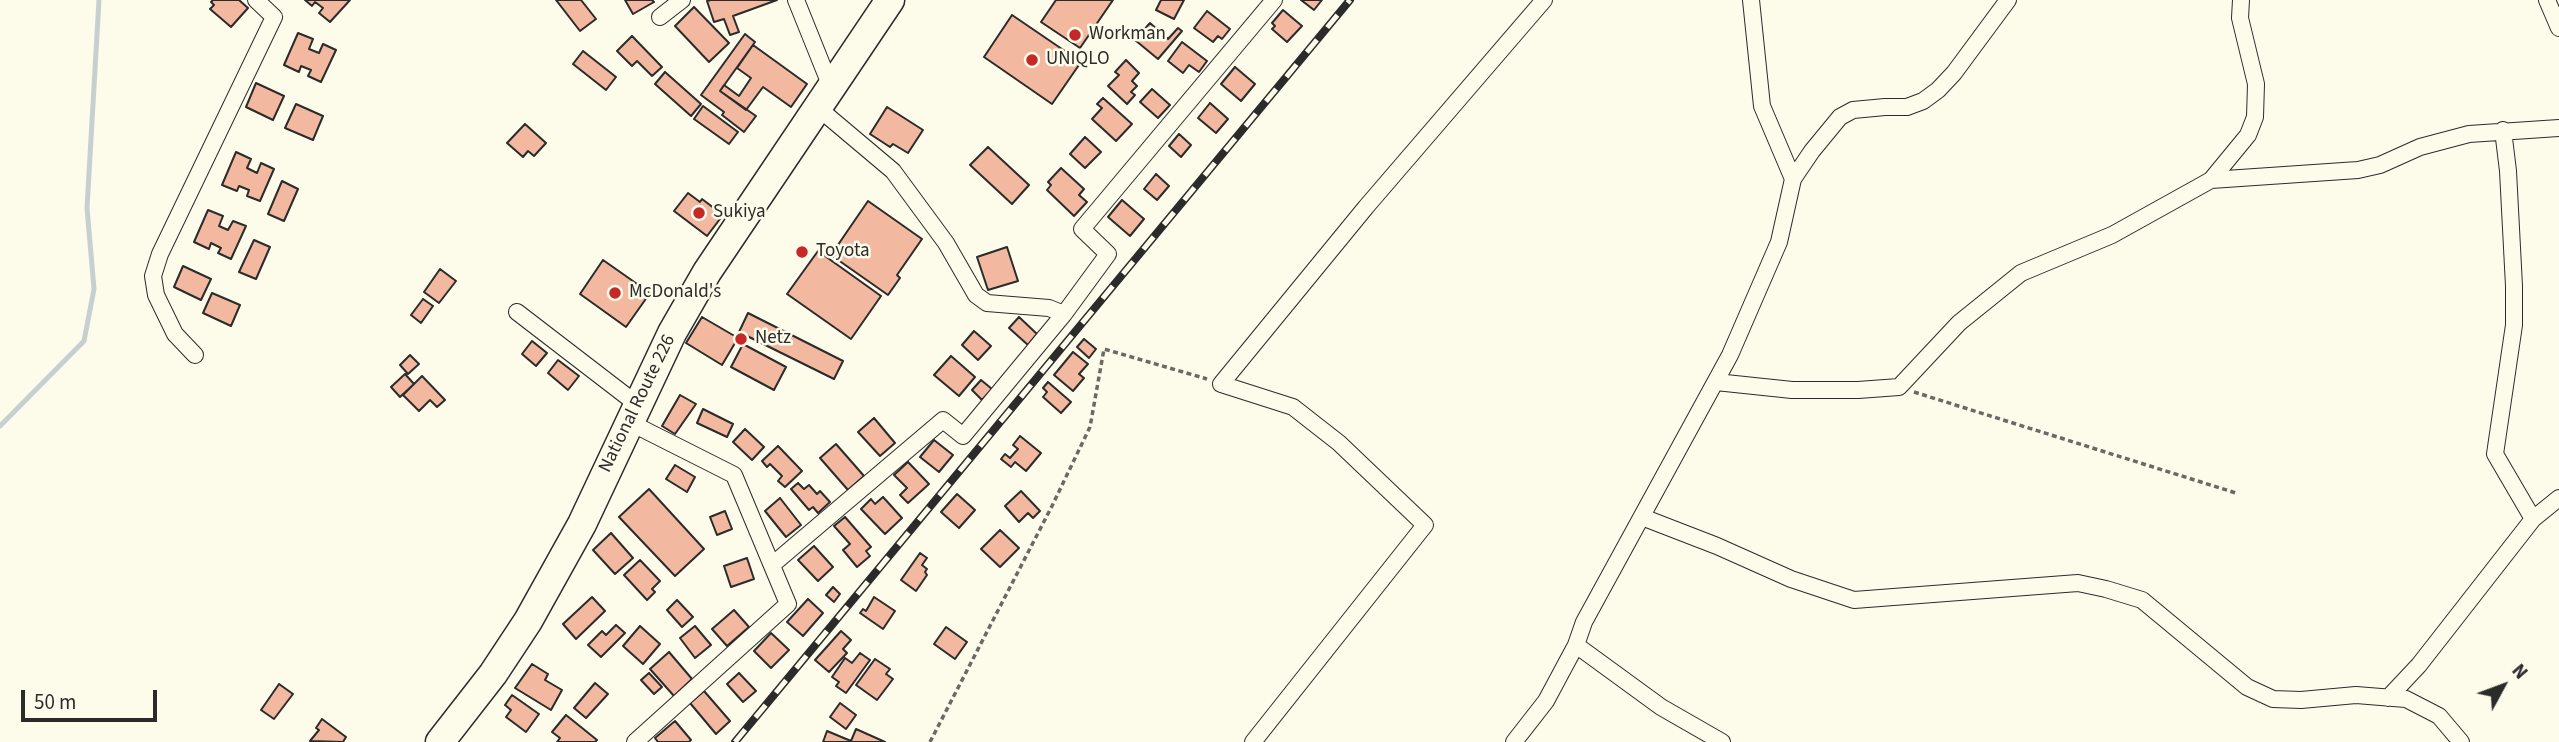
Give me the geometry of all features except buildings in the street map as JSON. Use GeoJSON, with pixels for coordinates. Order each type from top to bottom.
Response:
{"type":"FeatureCollection","features":[{"type":"Feature","properties":{"kind":"highway","name":"National Route 226"},"geometry":{"type":"LineString","coordinates":[[452,738],[528,621],[582,524],[672,332],[707,272],[890,0]]}},
{"type":"Feature","properties":{"kind":"street"},"geometry":{"type":"LineString","coordinates":[[195,355],[175,334],[156,295],[153,276],[160,254],[274,17],[256,0]]}},
{"type":"Feature","properties":{"kind":"street"},"geometry":{"type":"LineString","coordinates":[[660,17],[681,0]]}},
{"type":"Feature","properties":{"kind":"street"},"geometry":{"type":"LineString","coordinates":[[796,0],[824,97],[893,171],[946,243],[976,295],[987,303],[1049,308],[1064,314]]}},
{"type":"Feature","properties":{"kind":"street"},"geometry":{"type":"LineString","coordinates":[[772,565],[943,420],[963,436],[1064,314],[1108,254],[1082,229],[1274,0]]}},
{"type":"Feature","properties":{"kind":"street"},"geometry":{"type":"LineString","coordinates":[[1253,742],[1425,524],[1339,443],[1293,407],[1221,384],[1366,207],[1544,0]]}},
{"type":"Feature","properties":{"kind":"street"},"geometry":{"type":"LineString","coordinates":[[1751,0],[1762,106],[1793,179]]}},
{"type":"Feature","properties":{"kind":"street"},"geometry":{"type":"LineString","coordinates":[[1514,742],[1546,701],[1576,645],[1584,622],[1716,382],[1749,316],[1779,242],[1793,179],[1840,117],[1853,110],[1907,107],[1923,101],[1938,90],[1954,73],[2008,0]]}},
{"type":"Feature","properties":{"kind":"street"},"geometry":{"type":"LineString","coordinates":[[1716,382],[1792,390],[1899,387],[1959,323],[2021,272],[2112,235],[2211,180],[2248,135],[2255,117],[2256,84],[2240,18],[2241,0]]}},
{"type":"Feature","properties":{"kind":"street"},"geometry":{"type":"LineString","coordinates":[[2547,0],[2559,28]]}},
{"type":"Feature","properties":{"kind":"street"},"geometry":{"type":"LineString","coordinates":[[2211,180],[2358,170],[2380,165],[2445,139],[2503,130],[2559,128]]}},
{"type":"Feature","properties":{"kind":"street"},"geometry":{"type":"LineString","coordinates":[[2503,130],[2508,172],[2514,325],[2494,454],[2533,519]]}},
{"type":"Feature","properties":{"kind":"street"},"geometry":{"type":"LineString","coordinates":[[517,312],[634,414],[734,475],[788,604],[635,742]]}},
{"type":"Feature","properties":{"kind":"street"},"geometry":{"type":"LineString","coordinates":[[2388,698],[2419,665],[2533,519],[2559,498]]}},
{"type":"Feature","properties":{"kind":"street"},"geometry":{"type":"LineString","coordinates":[[1642,517],[1791,579],[1854,600],[2078,583],[2106,589],[2142,600],[2247,687],[2273,699],[2301,700],[2356,695],[2406,699],[2439,716],[2461,742]]}},
{"type":"Feature","properties":{"kind":"street"},"geometry":{"type":"LineString","coordinates":[[1576,645],[1661,707],[1722,742]]}},
{"type":"Feature","properties":{"kind":"path"},"geometry":{"type":"LineString","coordinates":[[930,742],[1090,427],[1104,349],[1221,384]]}},
{"type":"Feature","properties":{"kind":"path"},"geometry":{"type":"LineString","coordinates":[[1899,387],[2236,493]]}},
{"type":"Feature","properties":{"kind":"waterway"},"geometry":{"type":"LineString","coordinates":[[0,426],[84,341],[94,289],[87,208],[99,0]]}},
{"type":"Feature","properties":{"kind":"railway"},"geometry":{"type":"LineString","coordinates":[[735,742],[1350,0]]}},
{"type":"Feature","properties":{"kind":"place","name":"Workman"},"geometry":{"type":"Point","coordinates":[1075,35]}},
{"type":"Feature","properties":{"kind":"place","name":"UNIQLO"},"geometry":{"type":"Point","coordinates":[1032,60]}},
{"type":"Feature","properties":{"kind":"place","name":"Sukiya"},"geometry":{"type":"Point","coordinates":[699,213]}},
{"type":"Feature","properties":{"kind":"place","name":"Toyota"},"geometry":{"type":"Point","coordinates":[802,252]}},
{"type":"Feature","properties":{"kind":"place","name":"McDonald's"},"geometry":{"type":"Point","coordinates":[615,293]}},
{"type":"Feature","properties":{"kind":"place","name":"Netz"},"geometry":{"type":"Point","coordinates":[741,339]}}]}
